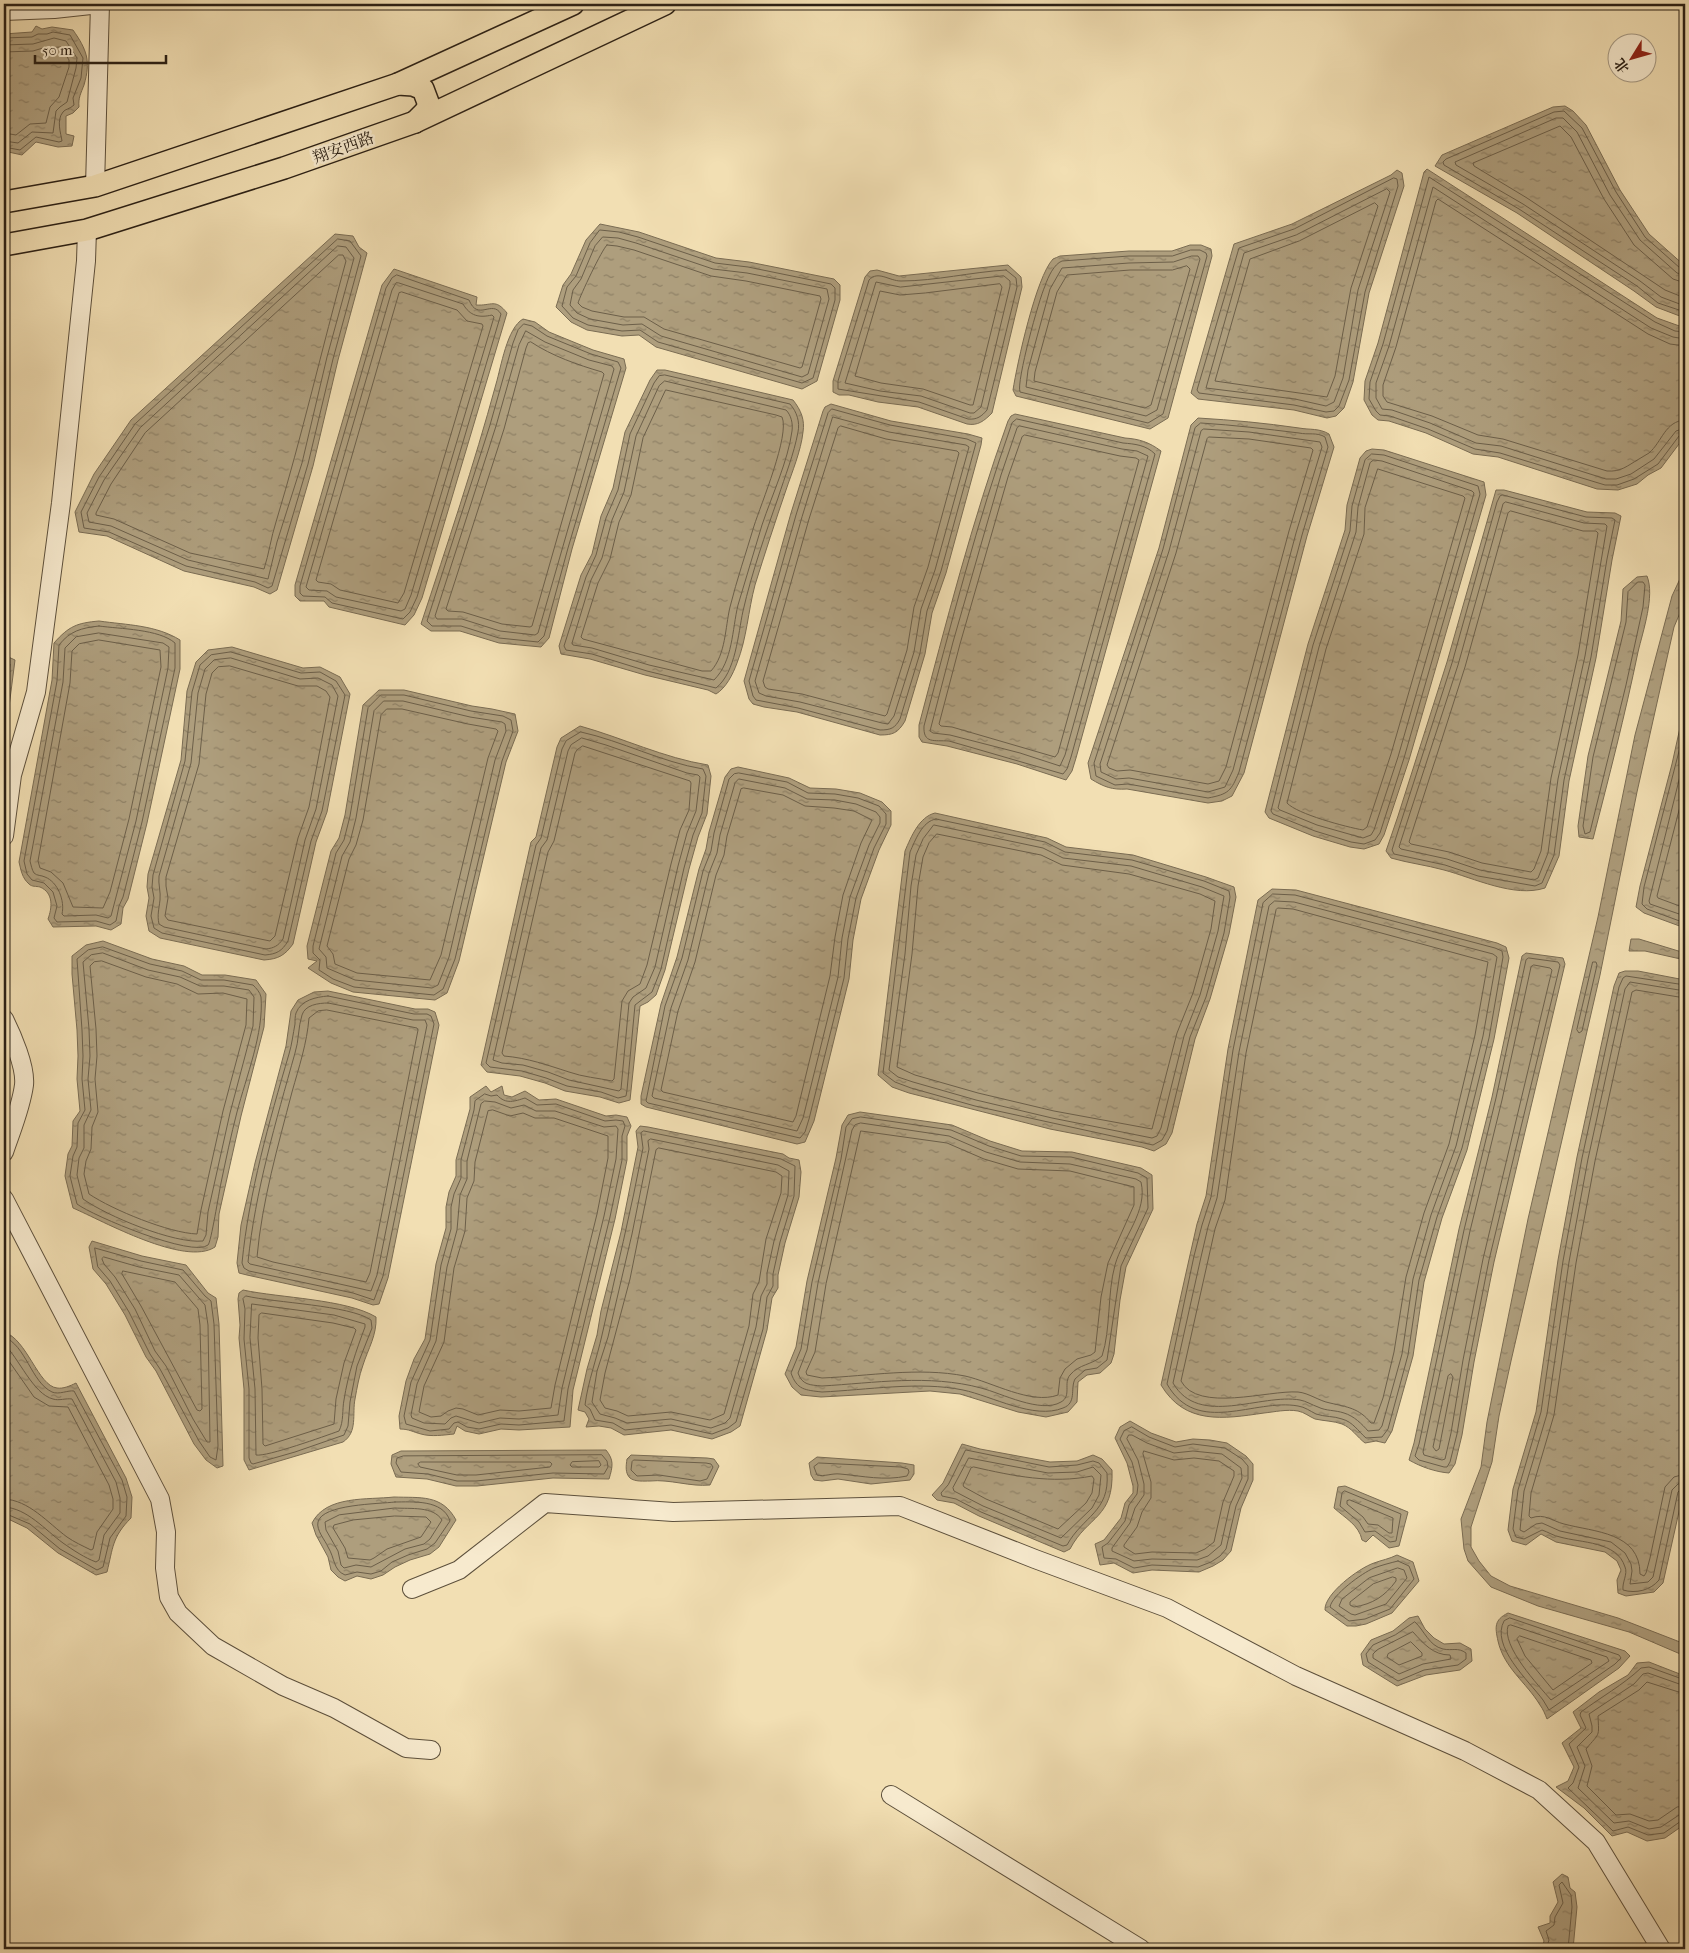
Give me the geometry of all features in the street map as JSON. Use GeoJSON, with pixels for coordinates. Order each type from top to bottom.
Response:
{"type":"FeatureCollection","features":[{"type":"Feature","properties":{"kind":"main road"},"geometry":{"type":"LineString","coordinates":[[4,202],[95,186],[398,84],[573,4]]}},
{"type":"Feature","properties":{"kind":"main road","name":"翔安西路"},"geometry":{"type":"LineString","coordinates":[[4,245],[87,230],[284,168],[415,122],[665,4]]}},
{"type":"Feature","properties":{"kind":"main road"},"geometry":{"type":"LineString","coordinates":[[398,84],[413,84],[423,89],[429,105],[415,122]]}},
{"type":"Feature","properties":{"kind":"street"},"geometry":{"type":"LineString","coordinates":[[4,11],[54,9],[100,4],[95,186]]}},
{"type":"Feature","properties":{"kind":"street"},"geometry":{"type":"LineString","coordinates":[[4,836],[12,775],[36,692],[48,589],[61,503],[86,260],[87,230]]}},
{"type":"Feature","properties":{"kind":"street"},"geometry":{"type":"LineString","coordinates":[[4,1019],[16,1044],[24,1083],[16,1118],[4,1152]]}},
{"type":"Feature","properties":{"kind":"street"},"geometry":{"type":"LineString","coordinates":[[4,1199],[160,1499],[166,1532],[165,1568],[169,1597],[178,1613],[213,1646],[283,1686],[334,1708],[406,1748],[431,1750]]}},
{"type":"Feature","properties":{"kind":"street"},"geometry":{"type":"LineString","coordinates":[[412,1589],[459,1570],[545,1503],[674,1512],[900,1506],[1035,1559],[1168,1608],[1296,1676],[1465,1751],[1539,1790],[1596,1842],[1660,1949]]}},
{"type":"Feature","properties":{"kind":"street"},"geometry":{"type":"LineString","coordinates":[[891,1795],[1141,1949]]}},
{"type":"Feature","properties":{"kind":"water"},"geometry":{"type":"Polygon","coordinates":[[[36,26],[42,29],[52,27],[73,30],[82,44],[86,56],[87,69],[79,98],[79,107],[73,113],[66,116],[66,134],[74,136],[72,146],[58,147],[36,142],[22,155],[4,151],[4,34],[32,32],[36,26]]]}},
{"type":"Feature","properties":{"kind":"water"},"geometry":{"type":"Polygon","coordinates":[[[1565,106],[1573,111],[1586,125],[1620,190],[1649,234],[1685,266],[1685,318],[1656,307],[1517,213],[1435,166],[1442,155],[1553,107],[1565,106]]]}},
{"type":"Feature","properties":{"kind":"water"},"geometry":{"type":"Polygon","coordinates":[[[1427,169],[1657,318],[1685,328],[1685,436],[1661,468],[1637,484],[1618,490],[1597,489],[1498,457],[1473,454],[1426,433],[1389,421],[1378,420],[1372,415],[1364,400],[1365,381],[1378,343],[1424,172],[1427,169]]]}},
{"type":"Feature","properties":{"kind":"water"},"geometry":{"type":"Polygon","coordinates":[[[1397,170],[1402,173],[1404,186],[1369,293],[1353,382],[1344,408],[1336,416],[1327,418],[1294,410],[1198,399],[1191,393],[1234,244],[1292,224],[1391,175],[1397,170]]]}},
{"type":"Feature","properties":{"kind":"water"},"geometry":{"type":"Polygon","coordinates":[[[600,224],[639,232],[716,258],[749,262],[834,279],[840,285],[840,300],[817,381],[802,389],[656,347],[639,335],[622,336],[587,330],[571,322],[556,307],[563,285],[571,274],[586,240],[600,224]]]}},
{"type":"Feature","properties":{"kind":"water"},"geometry":{"type":"Polygon","coordinates":[[[335,234],[353,236],[359,247],[367,253],[338,360],[313,466],[277,590],[270,594],[254,587],[184,571],[107,536],[79,532],[75,512],[94,474],[131,420],[335,234]]]}},
{"type":"Feature","properties":{"kind":"water"},"geometry":{"type":"Polygon","coordinates":[[[1190,245],[1201,245],[1211,249],[1212,256],[1168,418],[1150,429],[1016,396],[1013,390],[1028,322],[1040,283],[1053,259],[1060,256],[1129,251],[1172,251],[1190,245]]]}},
{"type":"Feature","properties":{"kind":"water"},"geometry":{"type":"Polygon","coordinates":[[[1008,265],[1021,277],[1022,287],[992,413],[983,421],[978,424],[967,424],[918,407],[878,402],[849,395],[839,395],[833,392],[833,381],[865,277],[870,271],[877,270],[899,276],[1008,265]]]}},
{"type":"Feature","properties":{"kind":"water"},"geometry":{"type":"Polygon","coordinates":[[[394,269],[477,297],[476,305],[496,304],[507,313],[422,598],[414,615],[405,625],[329,607],[324,601],[300,601],[295,596],[295,585],[382,285],[394,269]]]}},
{"type":"Feature","properties":{"kind":"water"},"geometry":{"type":"Polygon","coordinates":[[[523,319],[535,322],[549,332],[593,350],[624,359],[626,368],[572,549],[549,638],[541,647],[499,643],[460,631],[431,631],[421,624],[488,414],[505,348],[517,324],[523,319]]]}},
{"type":"Feature","properties":{"kind":"water"},"geometry":{"type":"Polygon","coordinates":[[[657,370],[665,370],[793,400],[803,419],[800,447],[755,585],[740,654],[729,680],[716,694],[708,690],[590,659],[561,654],[559,646],[581,575],[592,554],[601,516],[613,488],[625,432],[650,380],[657,370]]]}},
{"type":"Feature","properties":{"kind":"water"},"geometry":{"type":"Polygon","coordinates":[[[831,404],[891,421],[982,438],[946,573],[932,613],[925,654],[905,721],[897,731],[888,734],[880,735],[797,712],[753,704],[749,699],[744,681],[791,513],[823,411],[825,407],[831,404]]]}},
{"type":"Feature","properties":{"kind":"water"},"geometry":{"type":"Polygon","coordinates":[[[1015,414],[1139,440],[1161,451],[1076,758],[1072,771],[1066,780],[1017,764],[947,746],[922,742],[919,737],[919,725],[971,534],[1008,421],[1015,414]]]}},
{"type":"Feature","properties":{"kind":"water"},"geometry":{"type":"Polygon","coordinates":[[[1198,418],[1318,430],[1329,434],[1334,447],[1307,536],[1244,773],[1232,796],[1222,801],[1208,803],[1108,787],[1091,779],[1088,763],[1159,548],[1191,425],[1198,418]]]}},
{"type":"Feature","properties":{"kind":"water"},"geometry":{"type":"Polygon","coordinates":[[[1372,449],[1384,450],[1484,482],[1486,495],[1409,760],[1384,835],[1379,844],[1364,849],[1350,847],[1313,836],[1269,818],[1265,812],[1308,644],[1345,530],[1347,505],[1360,458],[1366,451],[1372,449]]]}},
{"type":"Feature","properties":{"kind":"water"},"geometry":{"type":"Polygon","coordinates":[[[1496,490],[1504,490],[1587,512],[1615,513],[1621,516],[1596,658],[1569,781],[1559,856],[1545,888],[1520,891],[1494,886],[1444,870],[1391,858],[1386,851],[1447,662],[1496,490]]]}},
{"type":"Feature","properties":{"kind":"water"},"geometry":{"type":"Polygon","coordinates":[[[1685,568],[1685,601],[1674,627],[1637,792],[1600,975],[1499,1416],[1492,1462],[1471,1527],[1471,1547],[1491,1576],[1510,1586],[1618,1618],[1680,1642],[1685,1645],[1685,1656],[1629,1632],[1538,1606],[1491,1587],[1468,1561],[1464,1549],[1461,1519],[1481,1467],[1487,1422],[1528,1219],[1598,917],[1635,735],[1672,596],[1685,568]]]}},
{"type":"Feature","properties":{"kind":"water"},"geometry":{"type":"Polygon","coordinates":[[[1647,576],[1650,593],[1647,614],[1593,839],[1579,837],[1578,826],[1588,756],[1621,621],[1623,589],[1637,577],[1647,576]]]}},
{"type":"Feature","properties":{"kind":"water"},"geometry":{"type":"Polygon","coordinates":[[[99,621],[151,628],[180,640],[180,669],[147,823],[128,899],[123,908],[121,924],[111,930],[96,926],[53,927],[48,919],[51,901],[48,893],[40,887],[31,886],[27,882],[22,874],[19,862],[52,680],[54,643],[74,626],[99,621]]]}},
{"type":"Feature","properties":{"kind":"water"},"geometry":{"type":"Polygon","coordinates":[[[232,647],[303,668],[320,667],[340,677],[350,694],[327,812],[316,842],[293,944],[281,956],[264,960],[160,938],[149,931],[146,916],[149,898],[147,887],[148,874],[181,760],[187,691],[196,662],[208,650],[232,647]]]}},
{"type":"Feature","properties":{"kind":"water"},"geometry":{"type":"Polygon","coordinates":[[[4,655],[15,660],[4,746],[4,655]]]}},
{"type":"Feature","properties":{"kind":"water"},"geometry":{"type":"Polygon","coordinates":[[[379,690],[404,690],[515,714],[518,731],[506,762],[459,961],[447,993],[435,1000],[353,992],[331,983],[308,968],[317,961],[308,959],[307,946],[331,851],[339,838],[345,815],[363,705],[379,690]]]}},
{"type":"Feature","properties":{"kind":"water"},"geometry":{"type":"Polygon","coordinates":[[[1685,705],[1685,928],[1644,913],[1636,907],[1685,705]]]}},
{"type":"Feature","properties":{"kind":"water"},"geometry":{"type":"Polygon","coordinates":[[[580,726],[675,758],[708,765],[711,776],[707,814],[689,869],[665,970],[656,995],[640,1006],[630,1100],[619,1103],[600,1097],[565,1091],[520,1076],[487,1072],[481,1065],[531,842],[536,837],[557,747],[561,738],[580,726]]]}},
{"type":"Feature","properties":{"kind":"water"},"geometry":{"type":"Polygon","coordinates":[[[738,767],[789,778],[810,788],[836,789],[860,793],[882,802],[891,811],[891,825],[879,850],[861,899],[853,940],[849,979],[814,1121],[805,1142],[797,1144],[646,1107],[641,1104],[641,1096],[661,1004],[677,957],[709,832],[725,777],[731,769],[738,767]]]}},
{"type":"Feature","properties":{"kind":"water"},"geometry":{"type":"Polygon","coordinates":[[[935,813],[1047,838],[1066,847],[1133,855],[1234,887],[1236,897],[1229,934],[1210,999],[1195,1039],[1172,1133],[1166,1144],[1154,1151],[1050,1129],[909,1093],[892,1087],[878,1075],[905,851],[920,823],[929,815],[935,813]]]}},
{"type":"Feature","properties":{"kind":"water"},"geometry":{"type":"Polygon","coordinates":[[[1272,889],[1296,890],[1497,943],[1506,947],[1509,958],[1494,1039],[1467,1150],[1442,1218],[1424,1282],[1413,1356],[1392,1431],[1385,1443],[1376,1441],[1365,1443],[1352,1430],[1342,1424],[1315,1419],[1298,1411],[1285,1410],[1234,1417],[1206,1416],[1193,1413],[1181,1407],[1161,1385],[1197,1224],[1206,1196],[1228,1049],[1258,900],[1272,889]]]}},
{"type":"Feature","properties":{"kind":"water"},"geometry":{"type":"Polygon","coordinates":[[[1631,939],[1639,939],[1685,953],[1685,960],[1645,951],[1629,951],[1631,939]]]}},
{"type":"Feature","properties":{"kind":"water"},"geometry":{"type":"Polygon","coordinates":[[[103,941],[152,959],[184,966],[202,975],[225,975],[256,980],[266,994],[264,1027],[241,1116],[219,1214],[218,1237],[215,1247],[202,1252],[184,1251],[144,1240],[73,1208],[65,1176],[68,1154],[72,1146],[73,1121],[80,1111],[72,956],[86,945],[103,941]]]}},
{"type":"Feature","properties":{"kind":"water"},"geometry":{"type":"Polygon","coordinates":[[[1526,953],[1563,958],[1565,964],[1494,1262],[1462,1435],[1455,1464],[1449,1473],[1429,1469],[1409,1460],[1459,1229],[1492,1097],[1522,956],[1526,953]]]}},
{"type":"Feature","properties":{"kind":"water"},"geometry":{"type":"Polygon","coordinates":[[[1638,971],[1685,980],[1685,1485],[1663,1583],[1654,1592],[1626,1596],[1618,1593],[1617,1580],[1621,1570],[1617,1561],[1605,1552],[1556,1542],[1541,1534],[1526,1545],[1512,1541],[1508,1530],[1513,1489],[1536,1412],[1558,1260],[1577,1157],[1614,986],[1619,973],[1638,971]]]}},
{"type":"Feature","properties":{"kind":"water"},"geometry":{"type":"Polygon","coordinates":[[[328,991],[415,1009],[428,1009],[435,1012],[439,1025],[388,1278],[379,1304],[373,1305],[352,1298],[239,1273],[237,1263],[241,1225],[255,1163],[286,1046],[291,1011],[298,1000],[314,992],[328,991]]]}},
{"type":"Feature","properties":{"kind":"water"},"geometry":{"type":"Polygon","coordinates":[[[486,1086],[491,1092],[502,1086],[504,1095],[512,1097],[525,1091],[539,1100],[556,1099],[606,1116],[627,1117],[631,1126],[627,1136],[627,1160],[615,1219],[573,1390],[570,1427],[519,1430],[501,1429],[479,1434],[465,1431],[457,1426],[454,1434],[425,1435],[400,1429],[399,1416],[406,1381],[414,1359],[425,1339],[436,1264],[446,1228],[446,1207],[449,1192],[456,1176],[456,1160],[470,1109],[470,1097],[486,1086]]]}},
{"type":"Feature","properties":{"kind":"water"},"geometry":{"type":"Polygon","coordinates":[[[860,1112],[952,1125],[990,1141],[1022,1151],[1072,1152],[1141,1168],[1152,1175],[1153,1209],[1126,1267],[1114,1354],[1111,1363],[1100,1373],[1087,1375],[1078,1382],[1077,1402],[1068,1412],[1046,1417],[1018,1412],[960,1394],[930,1391],[821,1397],[801,1395],[792,1387],[785,1374],[796,1347],[807,1281],[842,1125],[848,1115],[860,1112]]]}},
{"type":"Feature","properties":{"kind":"water"},"geometry":{"type":"Polygon","coordinates":[[[640,1126],[783,1154],[789,1158],[799,1160],[801,1172],[799,1197],[785,1243],[778,1275],[778,1288],[772,1298],[767,1330],[740,1426],[731,1432],[712,1439],[671,1430],[624,1435],[611,1428],[599,1426],[586,1427],[589,1419],[585,1412],[578,1410],[621,1232],[638,1147],[636,1131],[640,1126]]]}},
{"type":"Feature","properties":{"kind":"water"},"geometry":{"type":"Polygon","coordinates":[[[92,1241],[142,1256],[186,1265],[208,1293],[216,1298],[219,1324],[223,1466],[217,1468],[206,1460],[194,1444],[125,1315],[106,1284],[93,1269],[89,1247],[92,1241]]]}},
{"type":"Feature","properties":{"kind":"water"},"geometry":{"type":"Polygon","coordinates":[[[243,1290],[348,1306],[376,1317],[374,1336],[358,1382],[353,1428],[348,1438],[343,1442],[249,1470],[244,1460],[244,1389],[239,1338],[238,1299],[239,1293],[243,1290]]]}},
{"type":"Feature","properties":{"kind":"water"},"geometry":{"type":"Polygon","coordinates":[[[4,1332],[12,1336],[19,1343],[50,1385],[62,1388],[76,1383],[126,1478],[132,1497],[131,1518],[117,1537],[112,1549],[107,1572],[96,1575],[58,1553],[27,1528],[4,1517],[4,1332]]]}},
{"type":"Feature","properties":{"kind":"water"},"geometry":{"type":"Polygon","coordinates":[[[1130,1421],[1151,1433],[1176,1442],[1193,1439],[1227,1443],[1246,1456],[1253,1464],[1253,1480],[1241,1508],[1231,1551],[1223,1560],[1199,1572],[1152,1570],[1133,1573],[1114,1563],[1100,1565],[1095,1544],[1104,1540],[1121,1518],[1125,1503],[1133,1493],[1127,1463],[1115,1438],[1120,1427],[1130,1421]]]}},
{"type":"Feature","properties":{"kind":"water"},"geometry":{"type":"Polygon","coordinates":[[[962,1444],[1050,1462],[1077,1461],[1093,1455],[1102,1459],[1112,1470],[1112,1486],[1109,1498],[1104,1508],[1084,1529],[1070,1549],[1064,1552],[979,1516],[954,1503],[937,1500],[932,1495],[943,1483],[962,1444]]]}},
{"type":"Feature","properties":{"kind":"water"},"geometry":{"type":"Polygon","coordinates":[[[606,1450],[612,1463],[609,1479],[553,1478],[477,1486],[456,1486],[427,1479],[396,1477],[391,1464],[392,1455],[401,1451],[606,1450]]]}},
{"type":"Feature","properties":{"kind":"water"},"geometry":{"type":"Polygon","coordinates":[[[631,1455],[707,1458],[714,1459],[719,1466],[710,1485],[665,1481],[637,1481],[630,1478],[627,1472],[627,1459],[631,1455]]]}},
{"type":"Feature","properties":{"kind":"water"},"geometry":{"type":"Polygon","coordinates":[[[817,1457],[914,1465],[914,1474],[910,1480],[871,1484],[838,1479],[814,1480],[809,1463],[817,1457]]]}},
{"type":"Feature","properties":{"kind":"water"},"geometry":{"type":"Polygon","coordinates":[[[1345,1486],[1408,1512],[1399,1546],[1389,1548],[1373,1535],[1366,1542],[1362,1540],[1355,1526],[1334,1508],[1338,1487],[1345,1486]]]}},
{"type":"Feature","properties":{"kind":"water"},"geometry":{"type":"Polygon","coordinates":[[[394,1497],[430,1499],[444,1506],[456,1520],[439,1547],[430,1554],[410,1560],[383,1575],[371,1579],[357,1576],[345,1581],[338,1577],[331,1570],[328,1557],[312,1523],[318,1514],[337,1503],[360,1499],[394,1497]]]}},
{"type":"Feature","properties":{"kind":"water"},"geometry":{"type":"Polygon","coordinates":[[[1397,1555],[1413,1562],[1419,1581],[1392,1613],[1366,1624],[1347,1626],[1325,1610],[1330,1597],[1344,1582],[1368,1566],[1397,1555]]]}},
{"type":"Feature","properties":{"kind":"water"},"geometry":{"type":"Polygon","coordinates":[[[1508,1613],[1625,1651],[1630,1656],[1619,1668],[1547,1719],[1541,1707],[1510,1667],[1501,1651],[1496,1628],[1500,1618],[1508,1613]]]}},
{"type":"Feature","properties":{"kind":"water"},"geometry":{"type":"Polygon","coordinates":[[[1418,1616],[1425,1629],[1434,1638],[1444,1644],[1460,1643],[1471,1649],[1472,1661],[1460,1670],[1426,1675],[1397,1686],[1363,1665],[1361,1654],[1371,1640],[1393,1631],[1409,1618],[1418,1616]]]}},
{"type":"Feature","properties":{"kind":"water"},"geometry":{"type":"Polygon","coordinates":[[[1649,1662],[1685,1676],[1685,1824],[1665,1838],[1647,1841],[1627,1832],[1612,1836],[1584,1808],[1556,1787],[1568,1781],[1574,1767],[1562,1743],[1581,1728],[1573,1712],[1599,1692],[1628,1675],[1637,1663],[1649,1662]]]}},
{"type":"Feature","properties":{"kind":"water"},"geometry":{"type":"Polygon","coordinates":[[[1562,1874],[1568,1877],[1570,1888],[1575,1892],[1577,1907],[1573,1949],[1542,1949],[1544,1941],[1538,1927],[1550,1923],[1550,1916],[1558,1902],[1553,1882],[1562,1874]]]}}]}
